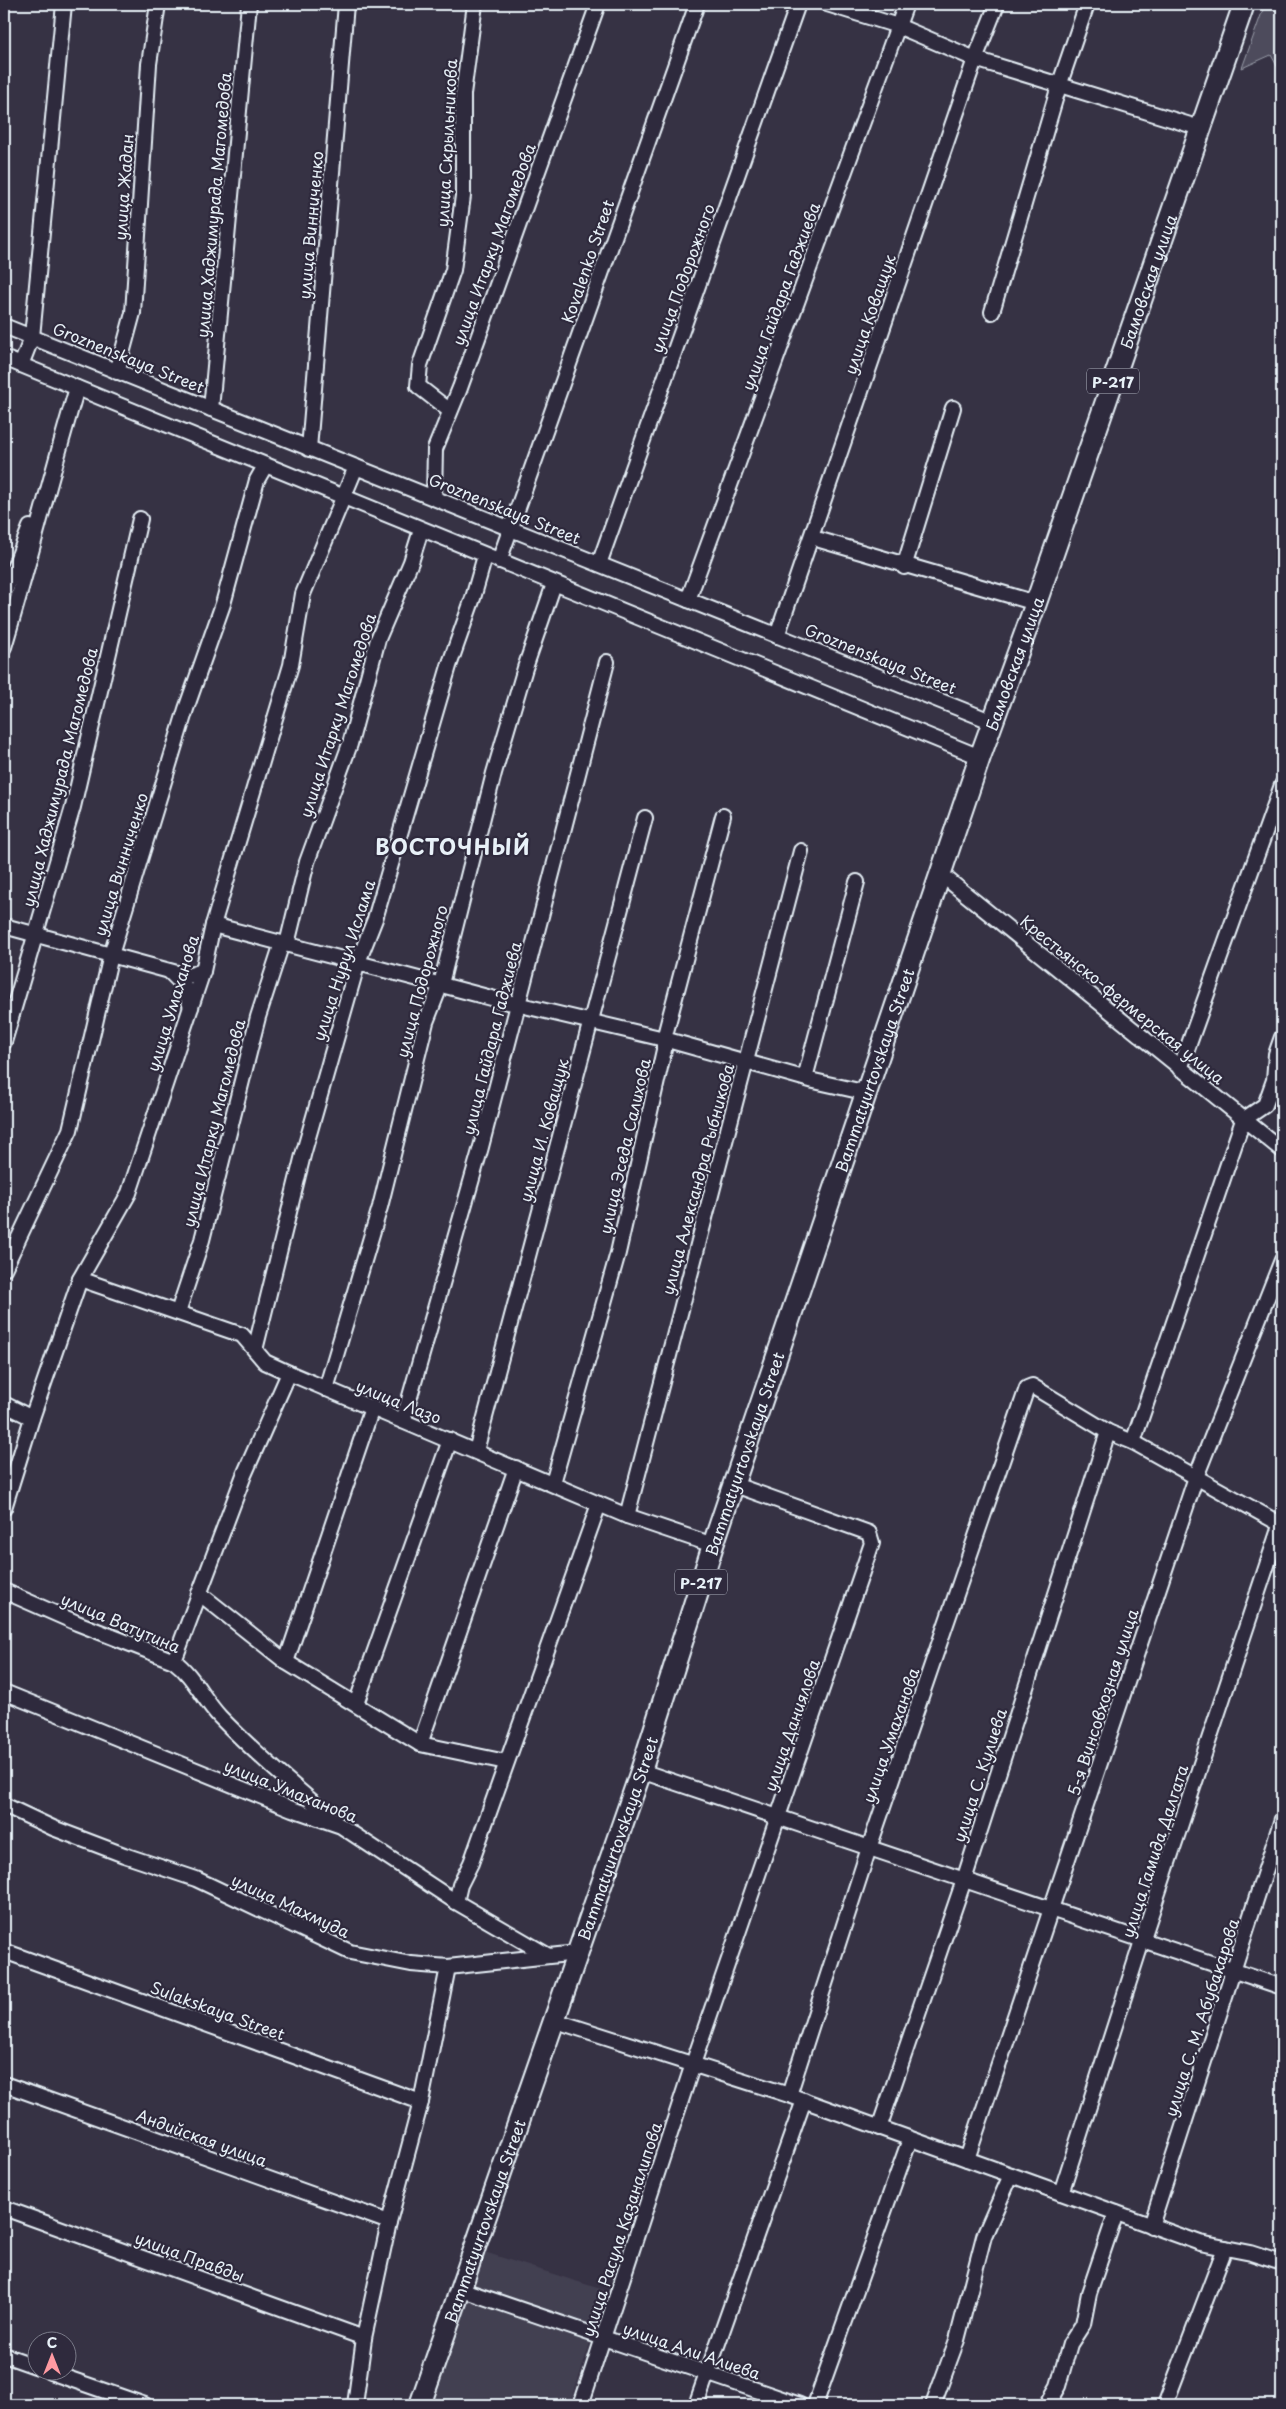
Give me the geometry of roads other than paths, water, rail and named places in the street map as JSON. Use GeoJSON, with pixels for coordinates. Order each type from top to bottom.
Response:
{"type":"FeatureCollection","features":[{"type":"Feature","properties":{"kind":"highway","name":"Бамовская улица"},"geometry":{"type":"LineString","coordinates":[[980,757],[1036,604],[1244,4]]}},
{"type":"Feature","properties":{"kind":"highway","name":"Bammatyurtovskaya Street"},"geometry":{"type":"LineString","coordinates":[[420,2405],[641,1771],[713,1545],[942,875],[980,757]]}},
{"type":"Feature","properties":{"kind":"street"},"geometry":{"type":"LineString","coordinates":[[21,365],[32,338],[64,4]]}},
{"type":"Feature","properties":{"kind":"street","name":"улица Жадан"},"geometry":{"type":"LineString","coordinates":[[117,372],[133,313],[149,64],[158,4]]}},
{"type":"Feature","properties":{"kind":"street","name":"улица Хаджимурада Магомедова"},"geometry":{"type":"LineString","coordinates":[[211,409],[249,4]]}},
{"type":"Feature","properties":{"kind":"street","name":"улица Винниченко"},"geometry":{"type":"LineString","coordinates":[[309,448],[346,4]]}},
{"type":"Feature","properties":{"kind":"street","name":"улица Скрыльникова"},"geometry":{"type":"LineString","coordinates":[[450,411],[418,386],[420,365],[453,270],[463,196],[463,94],[475,4]]}},
{"type":"Feature","properties":{"kind":"street","name":"улица Итарку Магомедова"},"geometry":{"type":"LineString","coordinates":[[434,498],[435,449],[598,4]]}},
{"type":"Feature","properties":{"kind":"street","name":"Kovalenko Street"},"geometry":{"type":"LineString","coordinates":[[499,562],[697,4]]}},
{"type":"Feature","properties":{"kind":"street","name":"улица Подорожного"},"geometry":{"type":"LineString","coordinates":[[599,564],[798,4]]}},
{"type":"Feature","properties":{"kind":"street"},"geometry":{"type":"LineString","coordinates":[[827,4],[898,26],[975,59],[1200,128]]}},
{"type":"Feature","properties":{"kind":"street","name":"улица Гайдара Гаджиева"},"geometry":{"type":"LineString","coordinates":[[688,600],[906,4]]}},
{"type":"Feature","properties":{"kind":"street","name":"улица Коващук"},"geometry":{"type":"LineString","coordinates":[[777,636],[975,59],[997,4]]}},
{"type":"Feature","properties":{"kind":"street"},"geometry":{"type":"LineString","coordinates":[[992,312],[1059,86],[1087,4]]}},
{"type":"Feature","properties":{"kind":"street","name":"Groznenskaya Street"},"geometry":{"type":"LineString","coordinates":[[4,326],[993,722]]}},
{"type":"Feature","properties":{"kind":"street"},"geometry":{"type":"LineString","coordinates":[[4,358],[342,498],[980,757]]}},
{"type":"Feature","properties":{"kind":"street"},"geometry":{"type":"LineString","coordinates":[[4,594],[49,478],[77,388]]}},
{"type":"Feature","properties":{"kind":"street"},"geometry":{"type":"LineString","coordinates":[[904,566],[953,408]]}},
{"type":"Feature","properties":{"kind":"street","name":"улица Винниченко"},"geometry":{"type":"LineString","coordinates":[[4,1269],[46,1185],[70,1130],[111,955],[186,709],[223,604],[257,480],[265,466]]}},
{"type":"Feature","properties":{"kind":"street","name":"улица Умаханова"},"geometry":{"type":"LineString","coordinates":[[4,1508],[32,1418],[80,1279],[128,1193],[191,1007],[203,971],[213,925],[291,665],[303,594],[356,467]]}},
{"type":"Feature","properties":{"kind":"street"},"geometry":{"type":"LineString","coordinates":[[4,647],[30,560],[49,478]]}},
{"type":"Feature","properties":{"kind":"street","name":"улица Хаджимурада Магомедова"},"geometry":{"type":"LineString","coordinates":[[4,1042],[37,935],[73,807],[140,519]]}},
{"type":"Feature","properties":{"kind":"street","name":"улица Итарку Магомедова"},"geometry":{"type":"LineString","coordinates":[[178,1312],[202,1240],[258,1017],[285,943],[307,862],[350,744],[378,639],[411,562],[421,530]]}},
{"type":"Feature","properties":{"kind":"street"},"geometry":{"type":"LineString","coordinates":[[820,540],[1036,604]]}},
{"type":"Feature","properties":{"kind":"street","name":"улица Нурул Ислама"},"geometry":{"type":"LineString","coordinates":[[255,1350],[303,1155],[358,962],[375,919],[449,666],[473,598],[485,556]]}},
{"type":"Feature","properties":{"kind":"street","name":"улица Подорожного"},"geometry":{"type":"LineString","coordinates":[[326,1389],[380,1207],[426,1022],[441,984],[494,773],[525,668],[554,584]]}},
{"type":"Feature","properties":{"kind":"street","name":"улица Гайдара Гаджиева"},"geometry":{"type":"LineString","coordinates":[[403,1421],[482,1147],[517,1004],[607,662]]}},
{"type":"Feature","properties":{"kind":"street"},"geometry":{"type":"LineString","coordinates":[[1180,1069],[1282,786]]}},
{"type":"Feature","properties":{"kind":"street","name":"улица Эседа Салихова"},"geometry":{"type":"LineString","coordinates":[[553,1483],[618,1253],[664,1050],[664,1038],[723,816]]}},
{"type":"Feature","properties":{"kind":"street","name":"улица И. Коващук"},"geometry":{"type":"LineString","coordinates":[[476,1451],[645,818]]}},
{"type":"Feature","properties":{"kind":"street","name":"улица Александра Рыбникова"},"geometry":{"type":"LineString","coordinates":[[627,1516],[800,851]]}},
{"type":"Feature","properties":{"kind":"street","name":"Крестьянско-фермерская улица"},"geometry":{"type":"LineString","coordinates":[[942,875],[1282,1150]]}},
{"type":"Feature","properties":{"kind":"street"},"geometry":{"type":"LineString","coordinates":[[805,1078],[857,882]]}},
{"type":"Feature","properties":{"kind":"street"},"geometry":{"type":"LineString","coordinates":[[213,925],[517,1004],[664,1038],[805,1078],[868,1093]]}},
{"type":"Feature","properties":{"kind":"street"},"geometry":{"type":"LineString","coordinates":[[4,926],[169,972],[188,976],[203,971]]}},
{"type":"Feature","properties":{"kind":"street"},"geometry":{"type":"LineString","coordinates":[[169,972],[184,986],[191,1007]]}},
{"type":"Feature","properties":{"kind":"street"},"geometry":{"type":"LineString","coordinates":[[1133,1442],[1243,1120],[1265,1105],[1274,1080],[1276,1054],[1282,1037]]}},
{"type":"Feature","properties":{"kind":"street","name":"5-я Винсовхозная улица"},"geometry":{"type":"LineString","coordinates":[[967,2159],[1196,1477],[1282,1260]]}},
{"type":"Feature","properties":{"kind":"street","name":"улица Лазо"},"geometry":{"type":"LineString","coordinates":[[80,1279],[242,1335],[265,1362],[289,1373],[553,1483],[627,1516],[713,1545]]}},
{"type":"Feature","properties":{"kind":"street"},"geometry":{"type":"LineString","coordinates":[[174,1660],[244,1475],[289,1373]]}},
{"type":"Feature","properties":{"kind":"street","name":"улица Умаханова"},"geometry":{"type":"LineString","coordinates":[[789,2095],[869,1848],[1027,1388],[1032,1386],[1108,1432]]}},
{"type":"Feature","properties":{"kind":"street"},"geometry":{"type":"LineString","coordinates":[[4,1404],[32,1418]]}},
{"type":"Feature","properties":{"kind":"street"},"geometry":{"type":"LineString","coordinates":[[286,1662],[372,1408]]}},
{"type":"Feature","properties":{"kind":"street"},"geometry":{"type":"LineString","coordinates":[[1108,1432],[1133,1442],[1282,1523]]}},
{"type":"Feature","properties":{"kind":"street","name":"улица С. Кулиева"},"geometry":{"type":"LineString","coordinates":[[880,2128],[964,1880],[1108,1432]]}},
{"type":"Feature","properties":{"kind":"street"},"geometry":{"type":"LineString","coordinates":[[356,1704],[450,1440]]}},
{"type":"Feature","properties":{"kind":"street"},"geometry":{"type":"LineString","coordinates":[[420,1744],[516,1468]]}},
{"type":"Feature","properties":{"kind":"street","name":"улица Даниялова"},"geometry":{"type":"LineString","coordinates":[[693,2064],[872,1543],[869,1533],[735,1485]]}},
{"type":"Feature","properties":{"kind":"street"},"geometry":{"type":"LineString","coordinates":[[456,1902],[460,1885],[471,1863],[600,1504]]}},
{"type":"Feature","properties":{"kind":"street","name":"улица Гамида Далгата"},"geometry":{"type":"LineString","coordinates":[[1061,2193],[1142,1941],[1282,1523]]}},
{"type":"Feature","properties":{"kind":"street","name":"улица Ватутина"},"geometry":{"type":"LineString","coordinates":[[4,1591],[77,1623],[174,1660],[184,1668],[218,1714],[254,1752],[341,1826]]}},
{"type":"Feature","properties":{"kind":"street"},"geometry":{"type":"LineString","coordinates":[[198,1593],[286,1662],[420,1744],[504,1768]]}},
{"type":"Feature","properties":{"kind":"street","name":"улица Умаханова"},"geometry":{"type":"LineString","coordinates":[[4,1692],[292,1809],[341,1826],[456,1902],[547,1955]]}},
{"type":"Feature","properties":{"kind":"street"},"geometry":{"type":"LineString","coordinates":[[641,1771],[1282,1987]]}},
{"type":"Feature","properties":{"kind":"street","name":"улица Махмуда"},"geometry":{"type":"LineString","coordinates":[[4,1805],[53,1828],[124,1856],[196,1879],[350,1952],[411,1964],[448,1967],[577,1953]]}},
{"type":"Feature","properties":{"kind":"street","name":"улица С. М. Абубакарова"},"geometry":{"type":"LineString","coordinates":[[1151,2226],[1282,1819]]}},
{"type":"Feature","properties":{"kind":"street","name":"Sulakskaya Street"},"geometry":{"type":"LineString","coordinates":[[4,1951],[421,2102]]}},
{"type":"Feature","properties":{"kind":"street"},"geometry":{"type":"LineString","coordinates":[[355,2405],[364,2338],[389,2222],[421,2102],[448,1967]]}},
{"type":"Feature","properties":{"kind":"street"},"geometry":{"type":"LineString","coordinates":[[553,2020],[804,2100],[1200,2244],[1252,2253],[1282,2263]]}},
{"type":"Feature","properties":{"kind":"street","name":"улица Расула Казаналипова"},"geometry":{"type":"LineString","coordinates":[[581,2405],[693,2064]]}},
{"type":"Feature","properties":{"kind":"street","name":"Андийская улица"},"geometry":{"type":"LineString","coordinates":[[4,2084],[389,2222]]}},
{"type":"Feature","properties":{"kind":"street"},"geometry":{"type":"LineString","coordinates":[[696,2405],[804,2100]]}},
{"type":"Feature","properties":{"kind":"street"},"geometry":{"type":"LineString","coordinates":[[815,2405],[910,2138]]}},
{"type":"Feature","properties":{"kind":"street"},"geometry":{"type":"LineString","coordinates":[[933,2405],[956,2340],[984,2236],[1011,2175]]}},
{"type":"Feature","properties":{"kind":"street","name":"улица Правды"},"geometry":{"type":"LineString","coordinates":[[4,2208],[364,2338]]}},
{"type":"Feature","properties":{"kind":"street"},"geometry":{"type":"LineString","coordinates":[[1047,2405],[1058,2386],[1070,2344],[1083,2324],[1089,2294],[1116,2213]]}},
{"type":"Feature","properties":{"kind":"street"},"geometry":{"type":"LineString","coordinates":[[1165,2405],[1225,2248]]}},
{"type":"Feature","properties":{"kind":"street","name":"улица Али Алиева"},"geometry":{"type":"LineString","coordinates":[[460,2289],[800,2405]]}},
{"type":"Feature","properties":{"kind":"street"},"geometry":{"type":"LineString","coordinates":[[4,2355],[28,2363]]}},
{"type":"Feature","properties":{"kind":"street"},"geometry":{"type":"LineString","coordinates":[[78,2382],[145,2405]]}},
{"type":"Feature","properties":{"kind":"district","name":"ВОСТОЧНЫЙ"},"geometry":{"type":"Point","coordinates":[453,846]}}]}
